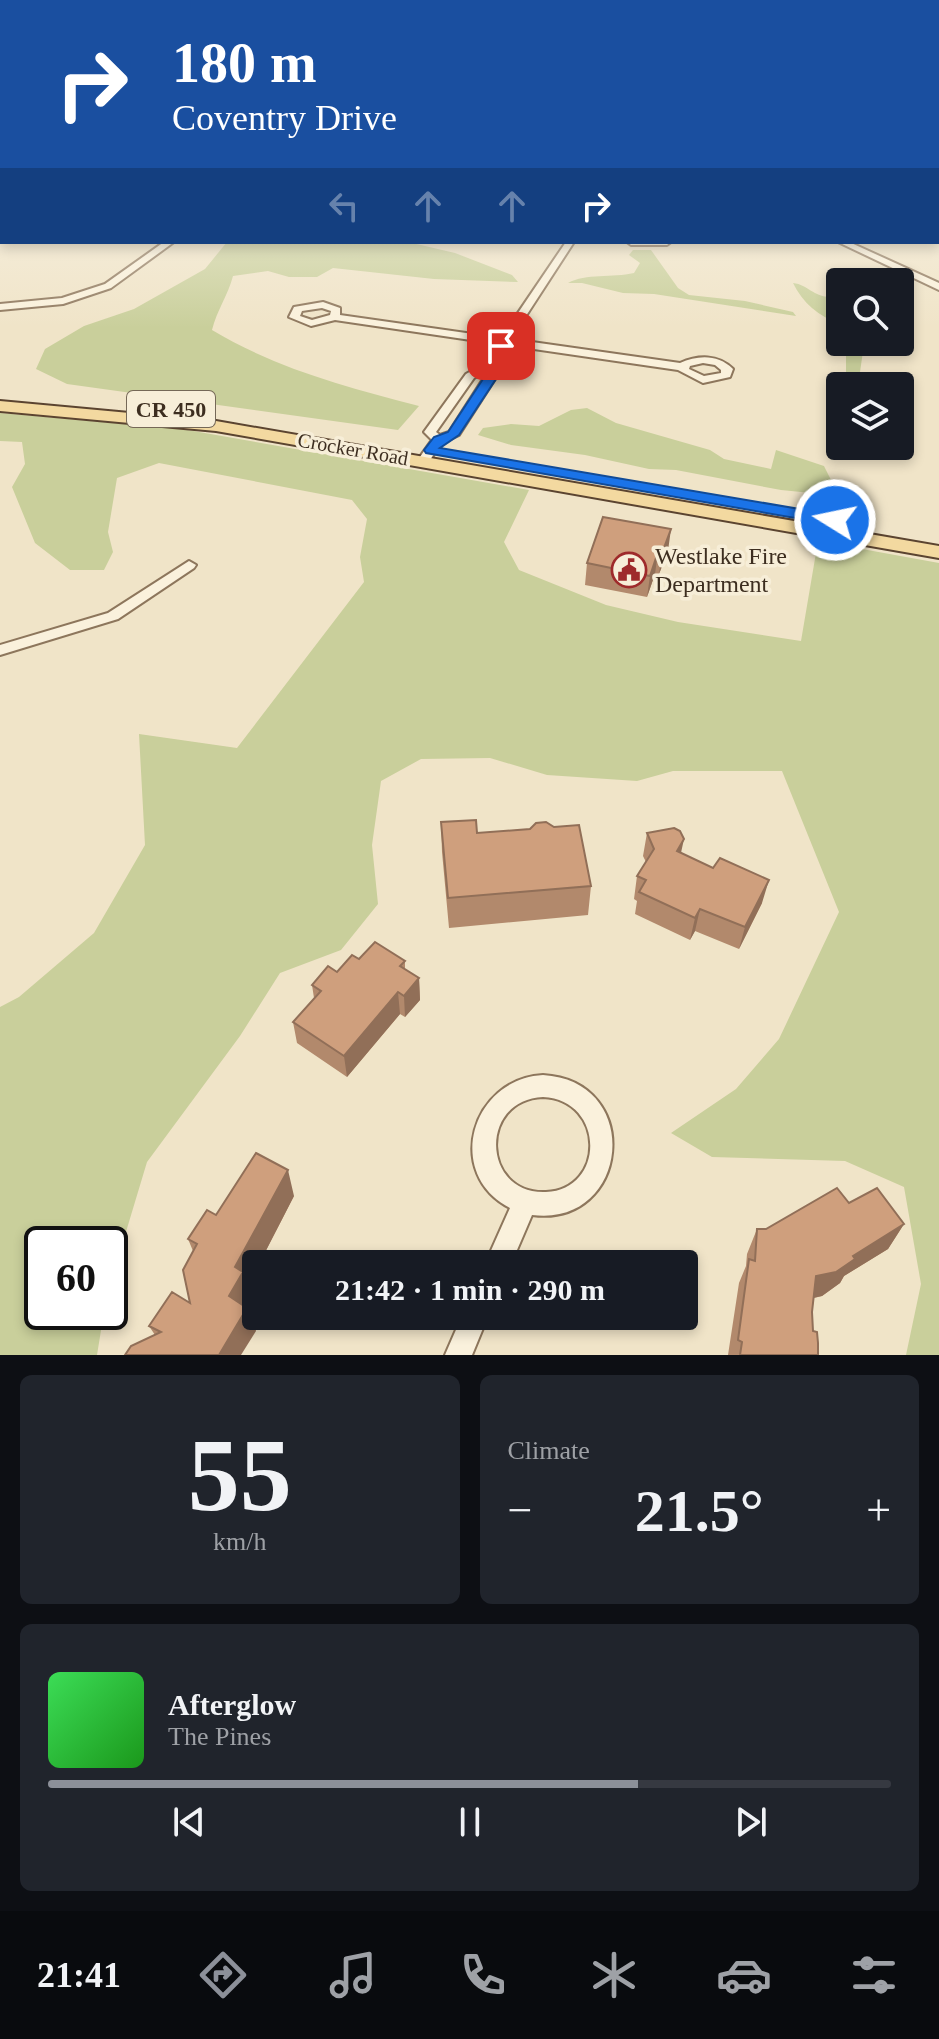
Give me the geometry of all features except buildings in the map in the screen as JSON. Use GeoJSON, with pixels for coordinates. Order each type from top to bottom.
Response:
{"type":"FeatureCollection","features":[{"type":"Feature","properties":{"kind":"main road","name":"Crocker Road"},"geometry":{"type":"LineString","coordinates":[[0,396],[193,412],[939,538]]}},
{"type":"Feature","properties":{"kind":"main road","name":"Crocker Road"},"geometry":{"type":"LineString","coordinates":[[0,406],[68,410],[431,450],[939,552]]}},
{"type":"Feature","properties":{"kind":"street"},"geometry":{"type":"LineString","coordinates":[[0,307],[63,301],[108,286],[167,244]]}},
{"type":"Feature","properties":{"kind":"street"},"geometry":{"type":"LineString","coordinates":[[431,450],[430,432],[470,376],[488,366],[569,244]]}},
{"type":"Feature","properties":{"kind":"street"},"geometry":{"type":"LineString","coordinates":[[846,244],[939,287]]}},
{"type":"Feature","properties":{"kind":"street"},"geometry":{"type":"LineString","coordinates":[[335,317],[683,367]]}},
{"type":"Feature","properties":{"kind":"street"},"geometry":{"type":"LineString","coordinates":[[431,450],[453,435],[489,379],[488,366]]}},
{"type":"Feature","properties":{"kind":"street"},"geometry":{"type":"LineString","coordinates":[[0,650],[113,616],[189,565]]}},
{"type":"Feature","properties":{"kind":"street"},"geometry":{"type":"LineString","coordinates":[[528,1087],[548,1087],[566,1092],[582,1103],[595,1118],[601,1137],[602,1156],[596,1175],[584,1191],[566,1201],[546,1205],[526,1201],[507,1192],[493,1177],[484,1149],[487,1121],[497,1105],[511,1093],[528,1087]]}},
{"type":"Feature","properties":{"kind":"street"},"geometry":{"type":"LineString","coordinates":[[504,1250],[526,1201]]}},
{"type":"Feature","properties":{"kind":"street"},"geometry":{"type":"LineString","coordinates":[[458,1355],[469,1330]]}},
{"type":"Feature","properties":{"kind":"green space"},"geometry":{"type":"Polygon","coordinates":[[[225,244],[417,244],[455,253],[512,275],[518,282],[434,279],[333,268],[317,277],[289,277],[268,271],[233,276],[212,330],[287,366],[419,406],[398,430],[67,384],[36,369],[45,349],[84,326],[134,309],[205,269],[225,244]]]}},
{"type":"Feature","properties":{"kind":"green space"},"geometry":{"type":"Polygon","coordinates":[[[633,250],[651,250],[678,288],[689,295],[745,301],[793,312],[796,316],[568,283],[583,278],[634,273],[640,263],[629,255],[633,250]]]}},
{"type":"Feature","properties":{"kind":"green space"},"geometry":{"type":"Polygon","coordinates":[[[793,283],[826,296],[826,317],[812,308],[793,283]]]}},
{"type":"Feature","properties":{"kind":"green space"},"geometry":{"type":"Polygon","coordinates":[[[846,356],[862,356],[860,372],[846,372],[846,356]]]}},
{"type":"Feature","properties":{"kind":"green space"},"geometry":{"type":"Polygon","coordinates":[[[587,408],[616,423],[710,450],[724,459],[771,469],[776,450],[824,466],[835,488],[821,494],[781,490],[676,470],[649,469],[585,455],[511,445],[478,435],[483,428],[511,424],[539,426],[571,410],[587,408]]]}},
{"type":"Feature","properties":{"kind":"green space"},"geometry":{"type":"Polygon","coordinates":[[[0,413],[182,429],[529,490],[504,542],[519,570],[606,605],[678,622],[801,641],[818,541],[939,563],[939,1355],[906,1355],[921,1284],[904,1187],[845,1161],[712,1157],[671,1133],[736,1089],[779,1039],[839,912],[782,771],[673,771],[637,781],[547,775],[490,758],[421,759],[381,781],[372,845],[378,904],[341,950],[280,973],[240,1036],[147,1162],[128,1226],[24,1226],[24,1330],[101,1330],[97,1355],[0,1355],[0,1007],[19,997],[94,933],[145,845],[139,734],[237,748],[364,582],[360,557],[367,519],[352,500],[159,463],[117,478],[108,532],[113,552],[104,570],[70,570],[35,543],[12,487],[25,464],[22,442],[0,441],[0,413]]]}},
{"type":"Feature","properties":{"kind":"place","name":"Westlake Fire Department"},"geometry":{"type":"Point","coordinates":[629,570]}},
{"type":"Feature","properties":{"kind":"route"},"geometry":{"type":"LineString","coordinates":[[501,346],[488,366],[491,372],[489,379],[453,435],[438,440],[431,450],[835,520]]}}]}
